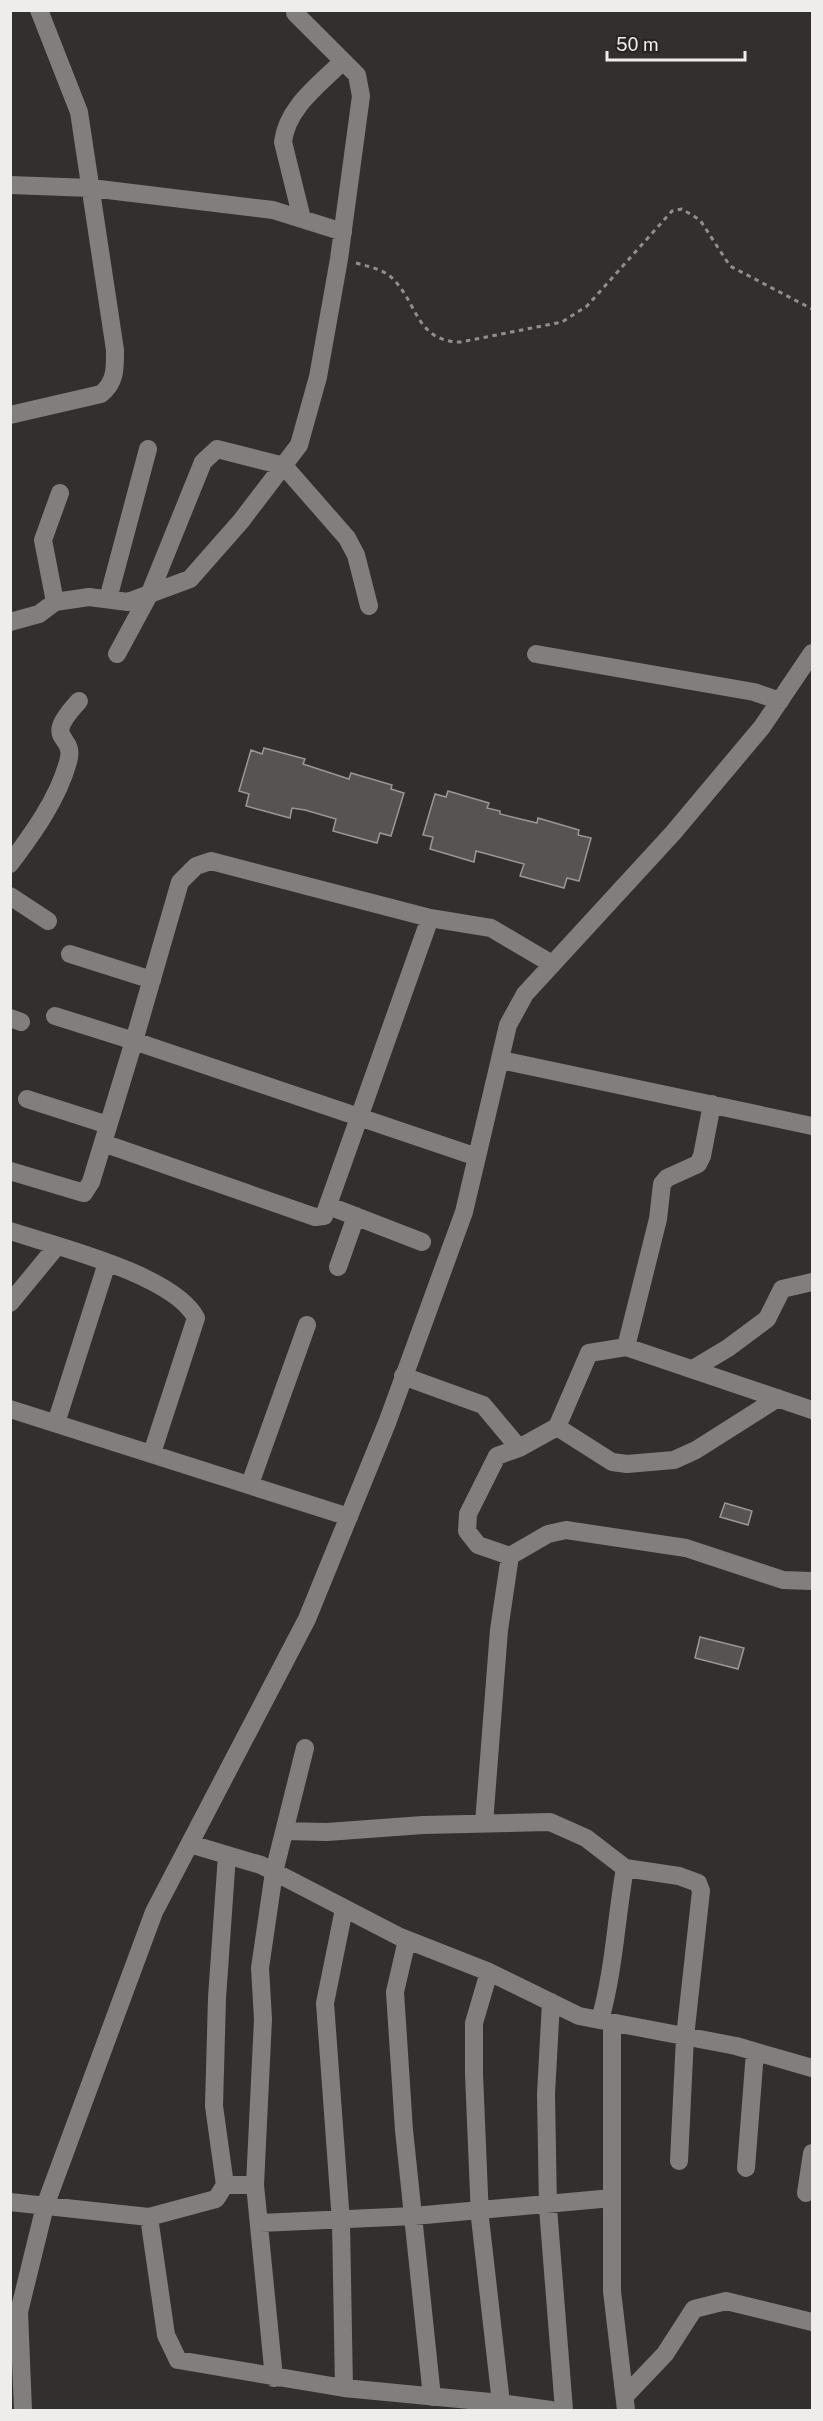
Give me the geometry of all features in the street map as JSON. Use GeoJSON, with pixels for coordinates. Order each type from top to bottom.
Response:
{"type":"FeatureCollection","features":[{"type":"Feature","properties":{"kind":"street"},"geometry":{"type":"LineString","coordinates":[[10,415],[101,394],[112,380],[115,350],[80,112],[39,10]]}},
{"type":"Feature","properties":{"kind":"street"},"geometry":{"type":"LineString","coordinates":[[10,622],[39,614],[55,602],[89,597],[128,602],[190,579],[241,521],[299,445],[318,377],[339,259],[361,96],[357,75],[295,13]]}},
{"type":"Feature","properties":{"kind":"street"},"geometry":{"type":"LineString","coordinates":[[288,214],[283,142],[285,130],[293,112],[343,61]]}},
{"type":"Feature","properties":{"kind":"street"},"geometry":{"type":"LineString","coordinates":[[10,185],[91,188],[288,214],[343,232]]}},
{"type":"Feature","properties":{"kind":"street"},"geometry":{"type":"LineString","coordinates":[[108,599],[148,449]]}},
{"type":"Feature","properties":{"kind":"street"},"geometry":{"type":"LineString","coordinates":[[117,654],[150,593],[203,462],[210,453],[224,450],[284,466],[347,538],[356,555],[369,606]]}},
{"type":"Feature","properties":{"kind":"street"},"geometry":{"type":"LineString","coordinates":[[55,602],[43,540],[60,493]]}},
{"type":"Feature","properties":{"kind":"street"},"geometry":{"type":"LineString","coordinates":[[23,2410],[19,2312],[45,2206],[154,1912],[307,1618],[387,1423],[464,1212],[508,1025],[525,994],[673,833],[762,727],[813,653]]}},
{"type":"Feature","properties":{"kind":"street"},"geometry":{"type":"LineString","coordinates":[[536,654],[754,692],[780,701]]}},
{"type":"Feature","properties":{"kind":"street"},"geometry":{"type":"LineString","coordinates":[[10,864],[42,819],[68,765],[69,751],[59,733],[59,726],[79,701]]}},
{"type":"Feature","properties":{"kind":"street"},"geometry":{"type":"LineString","coordinates":[[10,1171],[84,1193],[91,1182],[180,882],[196,866],[212,861],[430,918],[491,928],[552,964]]}},
{"type":"Feature","properties":{"kind":"street"},"geometry":{"type":"LineString","coordinates":[[10,896],[48,921]]}},
{"type":"Feature","properties":{"kind":"street"},"geometry":{"type":"LineString","coordinates":[[103,1143],[315,1217],[324,1216],[430,918]]}},
{"type":"Feature","properties":{"kind":"street"},"geometry":{"type":"LineString","coordinates":[[70,954],[152,980]]}},
{"type":"Feature","properties":{"kind":"street"},"geometry":{"type":"LineString","coordinates":[[55,1016],[477,1157]]}},
{"type":"Feature","properties":{"kind":"street"},"geometry":{"type":"LineString","coordinates":[[501,1060],[813,1126]]}},
{"type":"Feature","properties":{"kind":"street"},"geometry":{"type":"LineString","coordinates":[[27,1099],[108,1125]]}},
{"type":"Feature","properties":{"kind":"street"},"geometry":{"type":"LineString","coordinates":[[626,1347],[655,1233],[662,1184],[667,1178],[698,1164],[702,1156],[712,1104]]}},
{"type":"Feature","properties":{"kind":"street"},"geometry":{"type":"LineString","coordinates":[[329,1206],[422,1242]]}},
{"type":"Feature","properties":{"kind":"street"},"geometry":{"type":"LineString","coordinates":[[338,1267],[356,1216]]}},
{"type":"Feature","properties":{"kind":"street"},"geometry":{"type":"LineString","coordinates":[[10,1231],[106,1263],[170,1291],[191,1308],[196,1318],[152,1453]]}},
{"type":"Feature","properties":{"kind":"street"},"geometry":{"type":"LineString","coordinates":[[10,1303],[57,1246]]}},
{"type":"Feature","properties":{"kind":"street"},"geometry":{"type":"LineString","coordinates":[[56,1423],[106,1263]]}},
{"type":"Feature","properties":{"kind":"street"},"geometry":{"type":"LineString","coordinates":[[693,1369],[728,1348],[767,1319],[782,1289],[813,1282]]}},
{"type":"Feature","properties":{"kind":"street"},"geometry":{"type":"LineString","coordinates":[[250,1484],[307,1325]]}},
{"type":"Feature","properties":{"kind":"street"},"geometry":{"type":"LineString","coordinates":[[813,1410],[626,1347],[590,1353],[557,1427],[519,1448],[497,1456],[468,1514],[467,1531],[477,1545],[510,1556],[548,1534],[566,1530],[686,1548],[783,1580],[813,1581]]}},
{"type":"Feature","properties":{"kind":"street"},"geometry":{"type":"LineString","coordinates":[[403,1376],[483,1405],[519,1448]]}},
{"type":"Feature","properties":{"kind":"street"},"geometry":{"type":"LineString","coordinates":[[557,1427],[612,1462],[627,1464],[674,1460],[696,1450],[778,1398]]}},
{"type":"Feature","properties":{"kind":"street"},"geometry":{"type":"LineString","coordinates":[[10,1409],[348,1517]]}},
{"type":"Feature","properties":{"kind":"street"},"geometry":{"type":"LineString","coordinates":[[484,1823],[498,1642],[510,1556]]}},
{"type":"Feature","properties":{"kind":"street"},"geometry":{"type":"LineString","coordinates":[[274,2378],[255,2185],[263,2019],[260,1968],[274,1872],[305,1748]]}},
{"type":"Feature","properties":{"kind":"street"},"geometry":{"type":"LineString","coordinates":[[284,1830],[327,1832],[484,1823],[550,1822],[586,1838],[625,1868],[689,1878],[698,1883],[701,1891],[685,2037],[679,2161]]}},
{"type":"Feature","properties":{"kind":"street"},"geometry":{"type":"LineString","coordinates":[[190,1844],[261,1865],[407,1940],[489,1972],[579,2016],[755,2052],[813,2068]]}},
{"type":"Feature","properties":{"kind":"street"},"geometry":{"type":"LineString","coordinates":[[10,2202],[149,2217],[216,2199],[225,2186],[214,2106],[217,1998],[227,1855]]}},
{"type":"Feature","properties":{"kind":"street"},"geometry":{"type":"LineString","coordinates":[[625,1868],[615,1923],[606,2022],[612,2198],[612,2292],[625,2403]]}},
{"type":"Feature","properties":{"kind":"street"},"geometry":{"type":"LineString","coordinates":[[344,1909],[325,2003],[341,2220],[344,2388]]}},
{"type":"Feature","properties":{"kind":"street"},"geometry":{"type":"LineString","coordinates":[[407,1940],[394,1992],[404,2130],[432,2397]]}},
{"type":"Feature","properties":{"kind":"street"},"geometry":{"type":"LineString","coordinates":[[489,1972],[474,2023],[480,2211],[501,2403]]}},
{"type":"Feature","properties":{"kind":"street"},"geometry":{"type":"LineString","coordinates":[[551,2002],[546,2094],[548,2204],[564,2410]]}},
{"type":"Feature","properties":{"kind":"street"},"geometry":{"type":"LineString","coordinates":[[746,2168],[755,2052]]}},
{"type":"Feature","properties":{"kind":"street"},"geometry":{"type":"LineString","coordinates":[[806,2193],[813,2153]]}},
{"type":"Feature","properties":{"kind":"street"},"geometry":{"type":"LineString","coordinates":[[225,2186],[255,2185]]}},
{"type":"Feature","properties":{"kind":"street"},"geometry":{"type":"LineString","coordinates":[[260,2223],[414,2216],[612,2198]]}},
{"type":"Feature","properties":{"kind":"street"},"geometry":{"type":"LineString","coordinates":[[149,2217],[166,2335],[177,2360],[344,2388],[551,2410]]}},
{"type":"Feature","properties":{"kind":"street"},"geometry":{"type":"LineString","coordinates":[[625,2403],[665,2354],[694,2309],[726,2301],[813,2322]]}},
{"type":"Feature","properties":{"kind":"path"},"geometry":{"type":"LineString","coordinates":[[339,259],[378,269],[388,275],[395,280],[429,333],[447,342],[460,342],[562,322],[587,306],[672,211],[682,209],[700,220],[730,266],[813,309]]}},
{"type":"Feature","properties":{"kind":"building"},"geometry":{"type":"Polygon","coordinates":[[[264,748],[305,759],[303,764],[349,779],[351,773],[392,785],[391,789],[404,793],[391,836],[380,833],[377,843],[333,831],[336,819],[305,810],[292,808],[290,818],[246,806],[249,794],[239,791],[251,750],[262,754],[264,748]]]}},
{"type":"Feature","properties":{"kind":"building"},"geometry":{"type":"Polygon","coordinates":[[[448,791],[489,803],[487,808],[500,811],[500,814],[537,823],[538,818],[579,830],[578,835],[591,838],[579,881],[567,878],[564,888],[520,876],[524,864],[476,851],[474,862],[430,849],[433,837],[423,835],[435,794],[446,797],[448,791]]]}},
{"type":"Feature","properties":{"kind":"building"},"geometry":{"type":"Polygon","coordinates":[[[725,1503],[752,1511],[748,1525],[720,1517],[725,1503]]]}},
{"type":"Feature","properties":{"kind":"building"},"geometry":{"type":"Polygon","coordinates":[[[700,1637],[744,1648],[738,1669],[695,1658],[700,1637]]]}}]}
